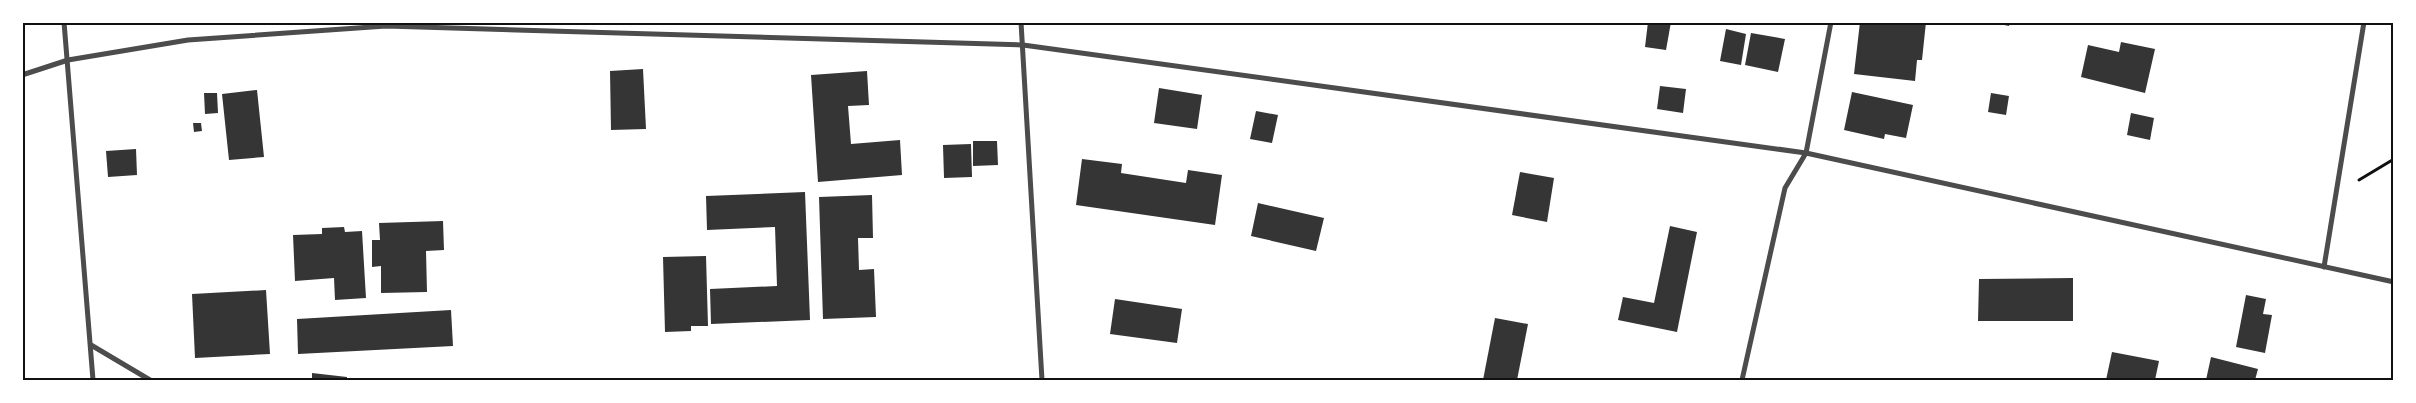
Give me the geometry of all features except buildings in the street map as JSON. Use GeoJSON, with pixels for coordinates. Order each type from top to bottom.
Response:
{"type":"FeatureCollection","features":[{"type":"Feature","properties":{"kind":"street"},"geometry":{"type":"LineString","coordinates":[[64,22],[94,380]]}},
{"type":"Feature","properties":{"kind":"street"},"geometry":{"type":"LineString","coordinates":[[1021,22],[1042,380]]}},
{"type":"Feature","properties":{"kind":"street"},"geometry":{"type":"LineString","coordinates":[[1742,380],[1785,188],[1806,153],[1831,22]]}},
{"type":"Feature","properties":{"kind":"street"},"geometry":{"type":"LineString","coordinates":[[2324,266],[2364,22]]}},
{"type":"Feature","properties":{"kind":"street"},"geometry":{"type":"LineString","coordinates":[[22,74],[68,60],[188,40],[386,26],[1023,45],[1806,153],[2394,282]]}},
{"type":"Feature","properties":{"kind":"street"},"geometry":{"type":"LineString","coordinates":[[91,345],[150,380]]}},
{"type":"Feature","properties":{"kind":"path"},"geometry":{"type":"LineString","coordinates":[[2337,192],[2394,159]]}}]}
